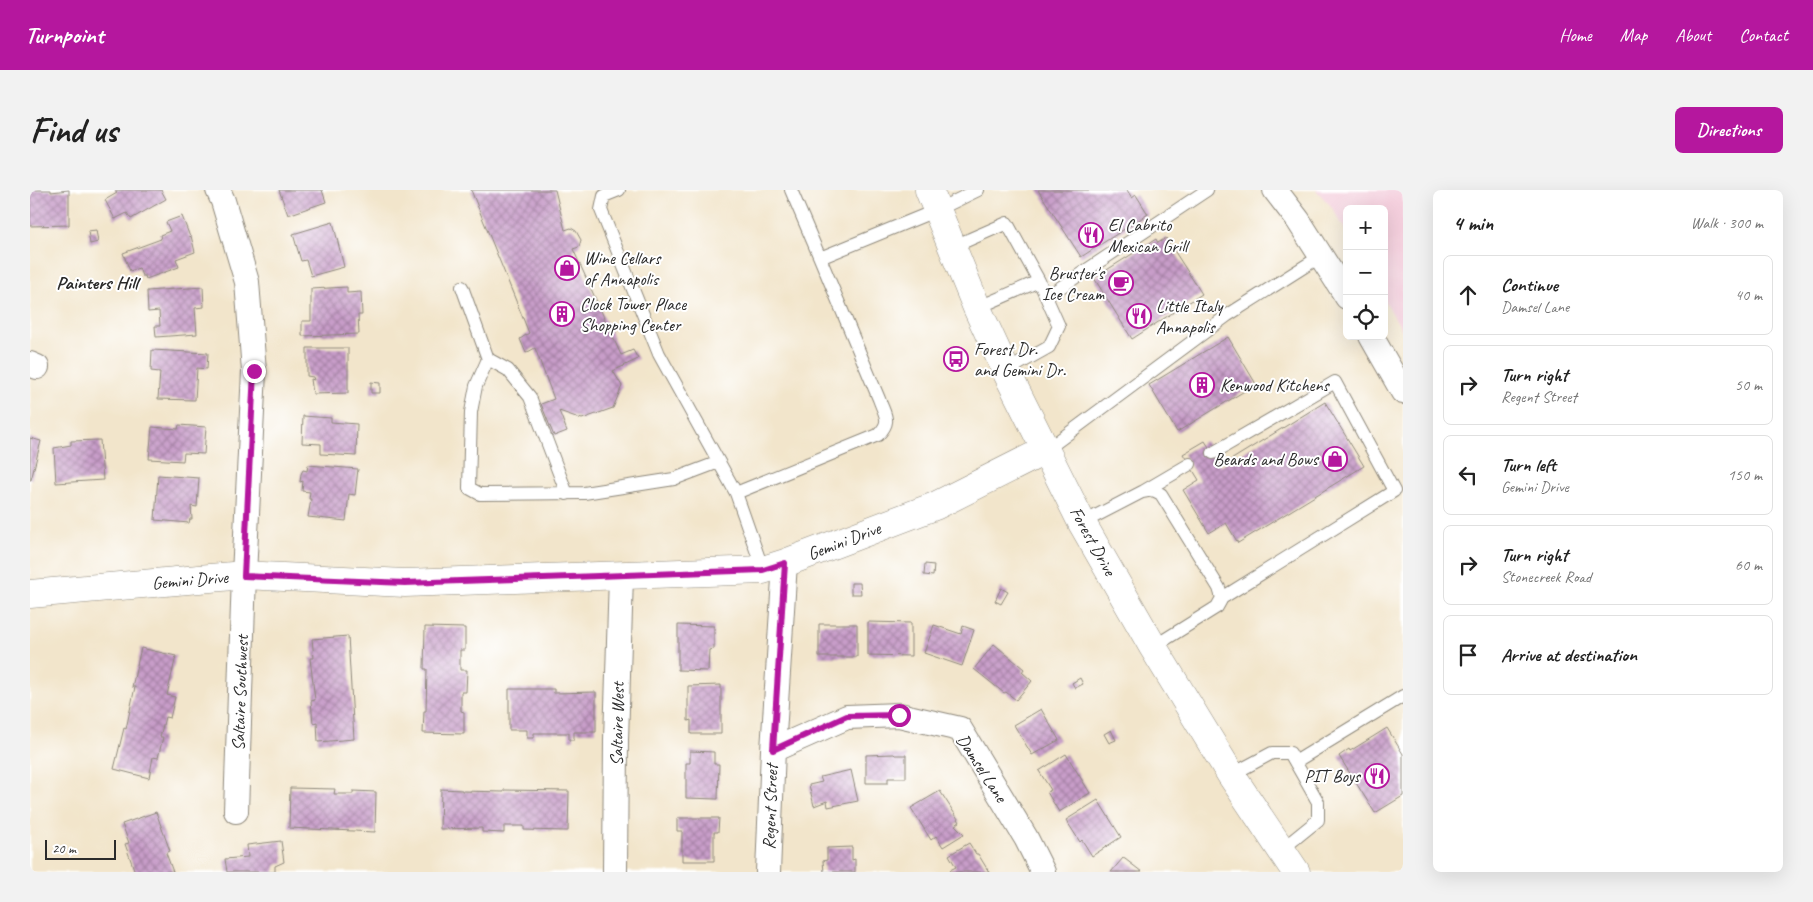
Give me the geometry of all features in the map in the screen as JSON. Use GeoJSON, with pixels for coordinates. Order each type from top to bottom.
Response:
{"type":"FeatureCollection","features":[{"type":"Feature","properties":{"kind":"street","name":"Saltaire Southwest"},"geometry":{"type":"LineString","coordinates":[[218,190],[247,282],[254,371],[244,576],[236,811]]}},
{"type":"Feature","properties":{"kind":"street"},"geometry":{"type":"LineString","coordinates":[[1275,190],[1298,220],[1346,295]]}},
{"type":"Feature","properties":{"kind":"street","name":"Forest Drive"},"geometry":{"type":"LineString","coordinates":[[933,200],[977,308],[1006,371],[1082,523],[1153,647],[1231,775],[1296,872]]}},
{"type":"Feature","properties":{"kind":"street"},"geometry":{"type":"LineString","coordinates":[[1373,340],[1403,392]]}},
{"type":"Feature","properties":{"kind":"street","name":"Gemini Drive"},"geometry":{"type":"LineString","coordinates":[[30,594],[244,576],[405,583],[621,576],[774,567],[935,506],[1046,450]]}},
{"type":"Feature","properties":{"kind":"street","name":"Regent Street"},"geometry":{"type":"LineString","coordinates":[[768,872],[773,750],[774,567]]}},
{"type":"Feature","properties":{"kind":"street","name":"Saltaire West"},"geometry":{"type":"LineString","coordinates":[[614,872],[621,576]]}},
{"type":"Feature","properties":{"kind":"street","name":"Damsel Lane"},"geometry":{"type":"LineString","coordinates":[[773,750],[847,716],[899,715],[960,729],[1026,838],[1043,872]]}},
{"type":"Feature","properties":{"kind":"lane"},"geometry":{"type":"LineString","coordinates":[[619,190],[604,196],[601,210],[659,354],[736,493],[774,567]]}},
{"type":"Feature","properties":{"kind":"lane"},"geometry":{"type":"LineString","coordinates":[[736,493],[878,435],[886,428],[887,421],[879,399],[791,190]]}},
{"type":"Feature","properties":{"kind":"lane"},"geometry":{"type":"LineString","coordinates":[[820,258],[933,200],[978,190]]}},
{"type":"Feature","properties":{"kind":"lane"},"geometry":{"type":"LineString","coordinates":[[1046,297],[1207,190]]}},
{"type":"Feature","properties":{"kind":"lane"},"geometry":{"type":"LineString","coordinates":[[952,247],[1007,223],[1039,281],[1059,326],[1049,347],[1006,371]]}},
{"type":"Feature","properties":{"kind":"lane"},"geometry":{"type":"LineString","coordinates":[[1046,450],[1228,315],[1320,256]]}},
{"type":"Feature","properties":{"kind":"lane"},"geometry":{"type":"LineString","coordinates":[[977,308],[1039,281]]}},
{"type":"Feature","properties":{"kind":"lane"},"geometry":{"type":"LineString","coordinates":[[462,287],[488,360],[508,370],[530,397],[567,494]]}},
{"type":"Feature","properties":{"kind":"lane"},"geometry":{"type":"LineString","coordinates":[[488,360],[476,386],[471,412],[469,488],[480,494],[584,493],[674,479],[719,462]]}},
{"type":"Feature","properties":{"kind":"lane"},"geometry":{"type":"LineString","coordinates":[[1153,647],[1217,607],[1222,598],[1399,489],[1335,382],[1213,453]]}},
{"type":"Feature","properties":{"kind":"lane"},"geometry":{"type":"LineString","coordinates":[[1082,523],[1142,492],[1190,464]]}},
{"type":"Feature","properties":{"kind":"lane"},"geometry":{"type":"LineString","coordinates":[[1142,492],[1153,490],[1161,494],[1218,588],[1222,598]]}},
{"type":"Feature","properties":{"kind":"lane"},"geometry":{"type":"LineString","coordinates":[[1295,762],[1403,696]]}},
{"type":"Feature","properties":{"kind":"lane"},"geometry":{"type":"LineString","coordinates":[[1231,775],[1272,753],[1290,753],[1318,802],[1318,820],[1281,850]]}},
{"type":"Feature","properties":{"kind":"shaded area"},"geometry":{"type":"Polygon","coordinates":[[[1316,190],[1403,190],[1403,332],[1388,306],[1388,205],[1343,205],[1343,226],[1331,206],[1316,190]]]}},
{"type":"Feature","properties":{"kind":"building"},"geometry":{"type":"Polygon","coordinates":[[[30,190],[51,190],[51,192],[69,190],[69,225],[30,226],[30,190]]]}},
{"type":"Feature","properties":{"kind":"building"},"geometry":{"type":"Polygon","coordinates":[[[115,190],[161,190],[166,199],[131,219],[127,213],[115,219],[105,200],[117,193],[115,190]]]}},
{"type":"Feature","properties":{"kind":"building"},"geometry":{"type":"Polygon","coordinates":[[[279,190],[322,190],[326,202],[288,215],[279,190]]]}},
{"type":"Feature","properties":{"kind":"building","name":"Clock Tower Place Shopping Center"},"geometry":{"type":"Polygon","coordinates":[[[471,190],[555,190],[565,230],[571,228],[576,231],[581,240],[579,247],[573,249],[621,355],[633,350],[638,359],[613,371],[622,386],[613,408],[582,419],[559,411],[567,431],[554,436],[541,404],[554,399],[535,348],[526,353],[520,339],[529,333],[471,190]]]}},
{"type":"Feature","properties":{"kind":"building","name":"El Cabrito Mexican Grill"},"geometry":{"type":"Polygon","coordinates":[[[1038,190],[1127,190],[1132,198],[1136,195],[1148,214],[1081,257],[1038,190]]]}},
{"type":"Feature","properties":{"kind":"building"},"geometry":{"type":"Polygon","coordinates":[[[182,216],[191,236],[195,252],[176,259],[179,267],[146,279],[145,276],[142,276],[139,268],[130,271],[123,253],[161,239],[160,235],[170,231],[166,222],[182,216]]]}},
{"type":"Feature","properties":{"kind":"building"},"geometry":{"type":"Polygon","coordinates":[[[333,222],[344,267],[311,276],[306,260],[301,261],[293,234],[333,222]]]}},
{"type":"Feature","properties":{"kind":"building"},"geometry":{"type":"Polygon","coordinates":[[[96,230],[98,242],[90,244],[88,231],[96,230]]]}},
{"type":"Feature","properties":{"kind":"building"},"geometry":{"type":"Polygon","coordinates":[[[1166,238],[1202,294],[1132,339],[1094,278],[1156,239],[1158,243],[1166,238]]]}},
{"type":"Feature","properties":{"kind":"building"},"geometry":{"type":"Polygon","coordinates":[[[203,287],[204,307],[195,308],[197,334],[156,337],[155,326],[160,326],[159,311],[148,312],[147,291],[203,287]]]}},
{"type":"Feature","properties":{"kind":"building"},"geometry":{"type":"Polygon","coordinates":[[[347,287],[347,293],[361,292],[362,315],[358,315],[359,334],[302,336],[302,321],[311,321],[311,289],[347,287]]]}},
{"type":"Feature","properties":{"kind":"building","name":"Kenwood Kitchens"},"geometry":{"type":"Polygon","coordinates":[[[1228,337],[1256,384],[1177,432],[1149,385],[1228,337]]]}},
{"type":"Feature","properties":{"kind":"building"},"geometry":{"type":"Polygon","coordinates":[[[307,348],[348,348],[348,393],[313,394],[311,379],[314,380],[313,377],[307,376],[307,348]]]}},
{"type":"Feature","properties":{"kind":"building"},"geometry":{"type":"Polygon","coordinates":[[[152,350],[208,353],[207,369],[197,368],[195,400],[158,399],[160,372],[151,371],[152,350]]]}},
{"type":"Feature","properties":{"kind":"building"},"geometry":{"type":"Polygon","coordinates":[[[371,382],[380,383],[380,393],[371,393],[371,382]]]}},
{"type":"Feature","properties":{"kind":"building"},"geometry":{"type":"Polygon","coordinates":[[[1325,402],[1364,466],[1238,543],[1226,523],[1209,533],[1183,490],[1199,480],[1183,454],[1205,441],[1221,466],[1325,402]]]}},
{"type":"Feature","properties":{"kind":"building"},"geometry":{"type":"Polygon","coordinates":[[[303,416],[331,418],[331,422],[357,424],[356,456],[321,454],[321,444],[302,443],[303,416]]]}},
{"type":"Feature","properties":{"kind":"building"},"geometry":{"type":"Polygon","coordinates":[[[179,425],[206,427],[204,454],[184,453],[183,461],[149,459],[152,427],[178,429],[179,425]]]}},
{"type":"Feature","properties":{"kind":"building"},"geometry":{"type":"Polygon","coordinates":[[[30,438],[41,441],[31,480],[30,480],[30,438]]]}},
{"type":"Feature","properties":{"kind":"building"},"geometry":{"type":"Polygon","coordinates":[[[100,440],[103,480],[56,483],[54,448],[71,445],[71,441],[100,440]]]}},
{"type":"Feature","properties":{"kind":"building"},"geometry":{"type":"Polygon","coordinates":[[[308,465],[358,469],[355,495],[349,494],[346,521],[308,517],[311,499],[309,499],[310,492],[302,491],[303,481],[300,482],[301,474],[303,470],[307,471],[308,465]]]}},
{"type":"Feature","properties":{"kind":"building"},"geometry":{"type":"Polygon","coordinates":[[[158,475],[199,478],[197,507],[191,506],[192,519],[190,519],[189,523],[155,520],[158,475]]]}},
{"type":"Feature","properties":{"kind":"building"},"geometry":{"type":"Polygon","coordinates":[[[925,564],[934,565],[933,576],[924,575],[925,564]]]}},
{"type":"Feature","properties":{"kind":"building"},"geometry":{"type":"Polygon","coordinates":[[[851,583],[860,583],[861,594],[851,594],[851,583]]]}},
{"type":"Feature","properties":{"kind":"building"},"geometry":{"type":"Polygon","coordinates":[[[1001,588],[1008,592],[1001,604],[995,601],[1001,588]]]}},
{"type":"Feature","properties":{"kind":"building"},"geometry":{"type":"Polygon","coordinates":[[[868,622],[911,623],[911,656],[868,655],[868,622]]]}},
{"type":"Feature","properties":{"kind":"building"},"geometry":{"type":"Polygon","coordinates":[[[819,624],[857,624],[857,657],[819,657],[819,624]]]}},
{"type":"Feature","properties":{"kind":"building"},"geometry":{"type":"Polygon","coordinates":[[[678,625],[714,626],[714,649],[709,650],[708,671],[678,670],[678,625]]]}},
{"type":"Feature","properties":{"kind":"building"},"geometry":{"type":"Polygon","coordinates":[[[934,625],[961,634],[963,626],[974,630],[962,666],[924,653],[934,625]]]}},
{"type":"Feature","properties":{"kind":"building"},"geometry":{"type":"Polygon","coordinates":[[[425,627],[465,628],[465,650],[460,650],[460,670],[467,670],[466,692],[461,692],[461,711],[464,712],[464,734],[423,733],[424,711],[426,711],[427,669],[424,669],[425,627]]]}},
{"type":"Feature","properties":{"kind":"building"},"geometry":{"type":"Polygon","coordinates":[[[348,636],[354,739],[318,742],[317,722],[313,723],[311,701],[315,700],[310,658],[314,658],[312,639],[348,636]]]}},
{"type":"Feature","properties":{"kind":"building"},"geometry":{"type":"Polygon","coordinates":[[[994,644],[1024,669],[1022,672],[1032,681],[1016,700],[974,669],[994,644]]]}},
{"type":"Feature","properties":{"kind":"building"},"geometry":{"type":"Polygon","coordinates":[[[141,648],[176,656],[167,695],[175,697],[170,718],[165,717],[160,737],[163,737],[158,758],[153,757],[149,778],[114,769],[124,728],[126,729],[135,687],[132,687],[141,648]]]}},
{"type":"Feature","properties":{"kind":"building"},"geometry":{"type":"Polygon","coordinates":[[[1080,678],[1083,684],[1075,688],[1072,683],[1080,678]]]}},
{"type":"Feature","properties":{"kind":"building"},"geometry":{"type":"Polygon","coordinates":[[[721,685],[721,734],[691,734],[691,720],[688,721],[688,686],[721,685]]]}},
{"type":"Feature","properties":{"kind":"building"},"geometry":{"type":"Polygon","coordinates":[[[509,689],[554,689],[554,693],[596,692],[596,732],[574,732],[574,740],[569,740],[569,733],[534,733],[534,738],[527,738],[527,730],[509,730],[509,689]]]}},
{"type":"Feature","properties":{"kind":"building"},"geometry":{"type":"Polygon","coordinates":[[[1041,709],[1059,740],[1032,755],[1014,725],[1041,709]]]}},
{"type":"Feature","properties":{"kind":"building","name":"PIT Boys"},"geometry":{"type":"Polygon","coordinates":[[[1387,728],[1403,754],[1403,796],[1375,813],[1339,756],[1387,728]]]}},
{"type":"Feature","properties":{"kind":"building"},"geometry":{"type":"Polygon","coordinates":[[[1111,730],[1116,740],[1109,743],[1104,734],[1111,730]]]}},
{"type":"Feature","properties":{"kind":"building"},"geometry":{"type":"Polygon","coordinates":[[[690,751],[714,752],[714,764],[719,764],[718,799],[686,798],[686,763],[690,763],[690,751]]]}},
{"type":"Feature","properties":{"kind":"building"},"geometry":{"type":"Polygon","coordinates":[[[1066,754],[1090,793],[1059,812],[1047,792],[1051,790],[1039,771],[1066,754]]]}},
{"type":"Feature","properties":{"kind":"building"},"geometry":{"type":"Polygon","coordinates":[[[866,755],[906,755],[906,778],[888,778],[888,783],[866,783],[866,755]]]}},
{"type":"Feature","properties":{"kind":"building"},"geometry":{"type":"Polygon","coordinates":[[[851,770],[858,801],[828,807],[827,801],[814,806],[809,785],[822,782],[820,777],[851,770]]]}},
{"type":"Feature","properties":{"kind":"building"},"geometry":{"type":"Polygon","coordinates":[[[290,788],[335,789],[334,794],[353,794],[353,791],[376,792],[375,832],[289,828],[290,788]]]}},
{"type":"Feature","properties":{"kind":"building"},"geometry":{"type":"Polygon","coordinates":[[[441,789],[504,792],[504,790],[569,791],[568,831],[524,830],[524,826],[504,826],[504,833],[482,832],[482,828],[440,829],[441,789]]]}},
{"type":"Feature","properties":{"kind":"building"},"geometry":{"type":"Polygon","coordinates":[[[940,791],[960,822],[955,825],[964,834],[943,847],[936,836],[931,840],[911,808],[940,791]]]}},
{"type":"Feature","properties":{"kind":"building"},"geometry":{"type":"Polygon","coordinates":[[[1098,800],[1121,837],[1092,856],[1082,840],[1080,842],[1066,820],[1098,800]]]}},
{"type":"Feature","properties":{"kind":"building"},"geometry":{"type":"Polygon","coordinates":[[[156,812],[170,851],[166,853],[173,872],[135,872],[125,844],[129,843],[122,824],[156,812]]]}},
{"type":"Feature","properties":{"kind":"building"},"geometry":{"type":"Polygon","coordinates":[[[677,818],[719,818],[718,832],[714,832],[714,861],[682,861],[682,831],[677,831],[677,818]]]}},
{"type":"Feature","properties":{"kind":"building"},"geometry":{"type":"Polygon","coordinates":[[[281,841],[284,862],[275,866],[275,872],[227,872],[225,859],[248,857],[247,845],[281,841]]]}},
{"type":"Feature","properties":{"kind":"building"},"geometry":{"type":"Polygon","coordinates":[[[969,843],[989,872],[951,872],[950,870],[956,867],[949,855],[969,843]]]}},
{"type":"Feature","properties":{"kind":"building"},"geometry":{"type":"Polygon","coordinates":[[[852,847],[852,860],[855,859],[855,872],[824,872],[823,861],[827,860],[827,848],[852,847]]]}},
{"type":"Feature","properties":{"kind":"building"},"geometry":{"type":"Polygon","coordinates":[[[1123,858],[1125,859],[1142,872],[1111,872],[1123,858]]]}},
{"type":"Feature","properties":{"kind":"place","name":"El Cabrito Mexican Grill"},"geometry":{"type":"Point","coordinates":[1091,235]}},
{"type":"Feature","properties":{"kind":"place","name":"Wine Cellars of Annapolis"},"geometry":{"type":"Point","coordinates":[567,268]}},
{"type":"Feature","properties":{"kind":"place","name":"Bruster's Ice Cream"},"geometry":{"type":"Point","coordinates":[1121,283]}},
{"type":"Feature","properties":{"kind":"place","name":"Clock Tower Place Shopping Center"},"geometry":{"type":"Point","coordinates":[562,314]}},
{"type":"Feature","properties":{"kind":"place","name":"Little Italy Annapolis"},"geometry":{"type":"Point","coordinates":[1139,316]}},
{"type":"Feature","properties":{"kind":"place","name":"Forest Dr. and Gemini Dr."},"geometry":{"type":"Point","coordinates":[956,359]}},
{"type":"Feature","properties":{"kind":"place","name":"Kenwood Kitchens"},"geometry":{"type":"Point","coordinates":[1202,385]}},
{"type":"Feature","properties":{"kind":"place","name":"Beards and Bows"},"geometry":{"type":"Point","coordinates":[1335,459]}},
{"type":"Feature","properties":{"kind":"place","name":"PIT Boys"},"geometry":{"type":"Point","coordinates":[1377,776]}},
{"type":"Feature","properties":{"kind":"district","name":"Painters Hill"},"geometry":{"type":"Point","coordinates":[97,283]}},
{"type":"Feature","properties":{"kind":"route"},"geometry":{"type":"LineString","coordinates":[[254,371],[244,576],[405,583],[763,570],[785,563],[773,750],[847,716],[899,715]]}}]}
